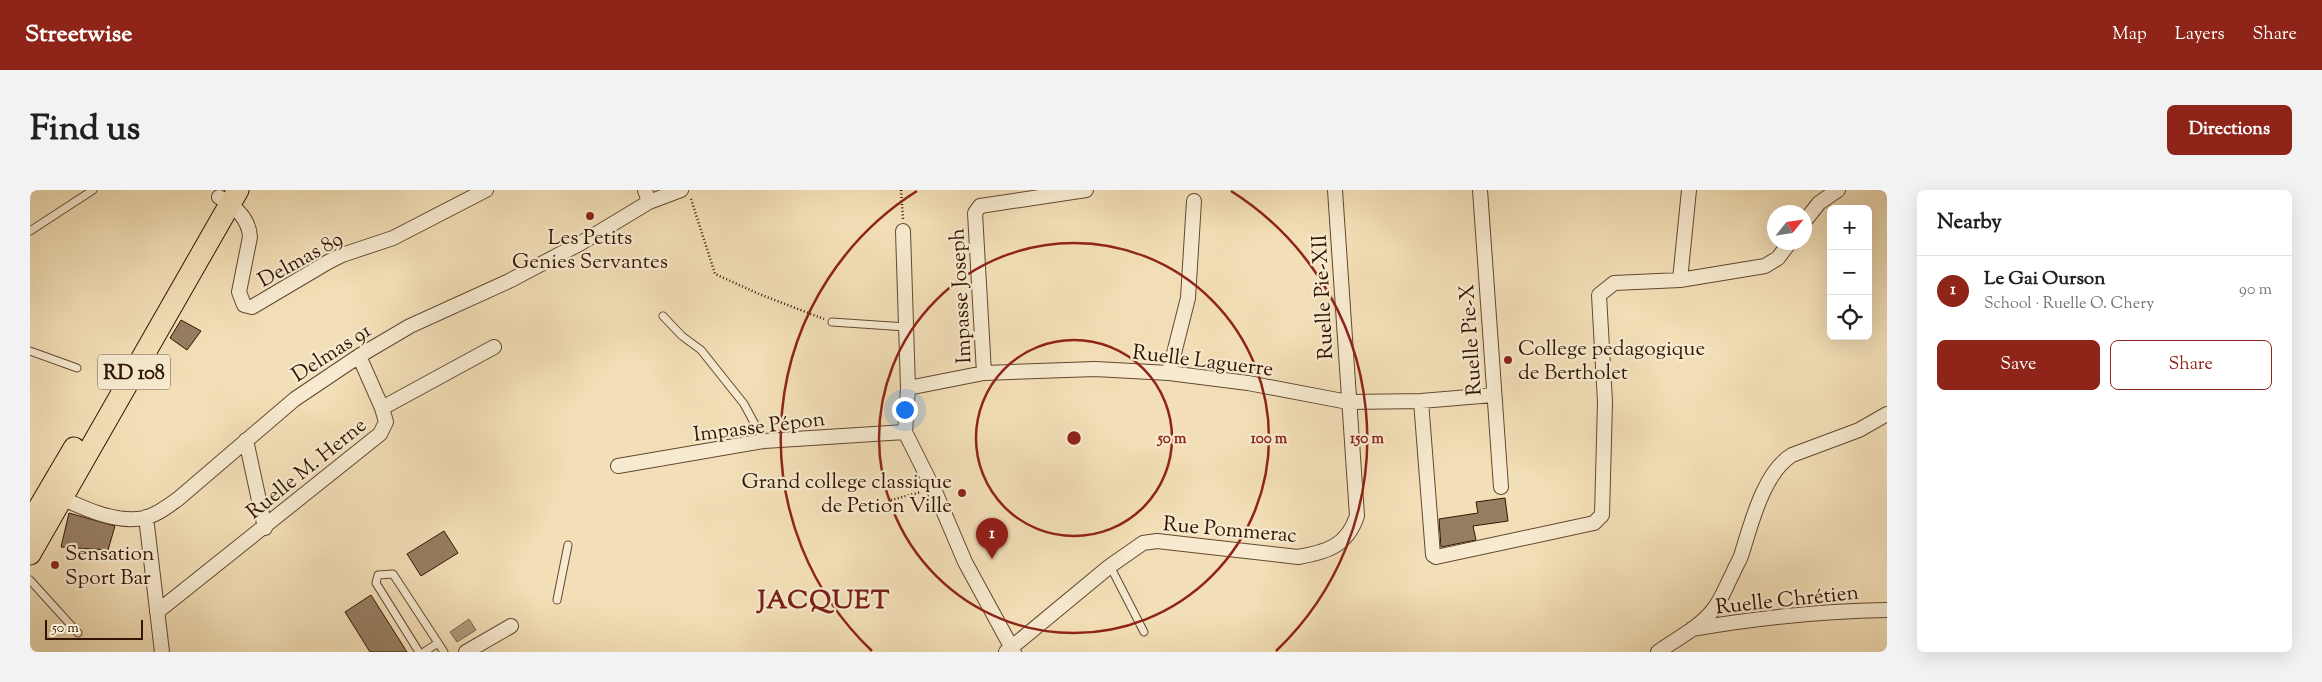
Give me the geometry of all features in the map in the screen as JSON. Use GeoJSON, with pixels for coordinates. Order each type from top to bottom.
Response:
{"type":"FeatureCollection","features":[{"type":"Feature","properties":{"kind":"main road","name":"RD 108"},"geometry":{"type":"LineString","coordinates":[[30,554],[55,494],[228,195]]}},
{"type":"Feature","properties":{"kind":"main road","name":"RD 108"},"geometry":{"type":"LineString","coordinates":[[30,523],[55,494]]}},
{"type":"Feature","properties":{"kind":"street","name":"Delmas 89"},"geometry":{"type":"LineString","coordinates":[[228,195],[250,230],[239,292],[244,305],[252,307],[342,255],[393,238],[486,190]]}},
{"type":"Feature","properties":{"kind":"street","name":"Delmas 91"},"geometry":{"type":"LineString","coordinates":[[55,494],[118,518],[146,517],[178,499],[302,394],[359,356],[410,326],[509,282],[581,243],[647,196],[681,190]]}},
{"type":"Feature","properties":{"kind":"street","name":"Impasse Joseph"},"geometry":{"type":"LineString","coordinates":[[984,373],[975,213],[977,208],[1086,190]]}},
{"type":"Feature","properties":{"kind":"street","name":"Ruelle Pie-XII"},"geometry":{"type":"LineString","coordinates":[[1335,190],[1348,402]]}},
{"type":"Feature","properties":{"kind":"street","name":"Ruelle Pie-X"},"geometry":{"type":"LineString","coordinates":[[1480,190],[1501,487]]}},
{"type":"Feature","properties":{"kind":"street"},"geometry":{"type":"LineString","coordinates":[[1680,280],[1689,190]]}},
{"type":"Feature","properties":{"kind":"street"},"geometry":{"type":"LineString","coordinates":[[1812,211],[1819,202],[1838,190]]}},
{"type":"Feature","properties":{"kind":"street"},"geometry":{"type":"LineString","coordinates":[[1168,373],[1188,298],[1194,201]]}},
{"type":"Feature","properties":{"kind":"street"},"geometry":{"type":"LineString","coordinates":[[903,231],[908,388],[905,432],[933,488],[965,562],[1010,650]]}},
{"type":"Feature","properties":{"kind":"street"},"geometry":{"type":"LineString","coordinates":[[1421,401],[1431,553],[1436,557],[1594,523],[1602,515],[1605,402],[1598,295],[1614,283],[1680,280],[1765,266],[1778,258],[1784,250]]}},
{"type":"Feature","properties":{"kind":"street","name":"Ruelle M. Herne"},"geometry":{"type":"LineString","coordinates":[[157,612],[265,528],[380,434],[386,422],[382,408],[494,347]]}},
{"type":"Feature","properties":{"kind":"street"},"geometry":{"type":"LineString","coordinates":[[359,356],[382,408]]}},
{"type":"Feature","properties":{"kind":"street","name":"Ruelle Laguerre"},"geometry":{"type":"LineString","coordinates":[[908,388],[984,373],[1095,369],[1168,373],[1248,383],[1348,402],[1421,401],[1493,395]]}},
{"type":"Feature","properties":{"kind":"street","name":"Rue Pommerac"},"geometry":{"type":"LineString","coordinates":[[1010,650],[1110,566],[1143,544],[1157,541],[1298,557],[1319,553],[1343,540],[1352,531],[1357,516],[1348,402]]}},
{"type":"Feature","properties":{"kind":"street"},"geometry":{"type":"LineString","coordinates":[[1658,652],[1713,611],[1726,591],[1741,558],[1750,524],[1771,479],[1784,460],[1792,455],[1859,430],[1887,414]]}},
{"type":"Feature","properties":{"kind":"street","name":"Impasse Pépon"},"geometry":{"type":"LineString","coordinates":[[618,466],[764,441],[905,432]]}},
{"type":"Feature","properties":{"kind":"street"},"geometry":{"type":"LineString","coordinates":[[246,440],[265,528]]}},
{"type":"Feature","properties":{"kind":"street"},"geometry":{"type":"LineString","coordinates":[[146,517],[162,652]]}},
{"type":"Feature","properties":{"kind":"street","name":"Ruelle Chrétien"},"geometry":{"type":"LineString","coordinates":[[1691,629],[1733,622],[1847,611],[1887,610]]}},
{"type":"Feature","properties":{"kind":"street"},"geometry":{"type":"LineString","coordinates":[[466,652],[511,626]]}},
{"type":"Feature","properties":{"kind":"lane"},"geometry":{"type":"LineString","coordinates":[[30,231],[93,190]]}},
{"type":"Feature","properties":{"kind":"lane"},"geometry":{"type":"LineString","coordinates":[[663,316],[682,336],[701,350],[744,404],[764,441]]}},
{"type":"Feature","properties":{"kind":"lane"},"geometry":{"type":"LineString","coordinates":[[832,322],[906,327]]}},
{"type":"Feature","properties":{"kind":"lane"},"geometry":{"type":"LineString","coordinates":[[30,352],[77,368]]}},
{"type":"Feature","properties":{"kind":"lane"},"geometry":{"type":"LineString","coordinates":[[557,600],[568,544]]}},
{"type":"Feature","properties":{"kind":"lane"},"geometry":{"type":"LineString","coordinates":[[1110,566],[1144,632]]}},
{"type":"Feature","properties":{"kind":"lane"},"geometry":{"type":"LineString","coordinates":[[420,652],[376,583],[378,576],[393,574],[444,652]]}},
{"type":"Feature","properties":{"kind":"lane"},"geometry":{"type":"LineString","coordinates":[[30,580],[78,633]]}},
{"type":"Feature","properties":{"kind":"lane"},"geometry":{"type":"LineString","coordinates":[[424,652],[438,643]]}},
{"type":"Feature","properties":{"kind":"path"},"geometry":{"type":"LineString","coordinates":[[688,190],[715,274],[759,294],[832,322]]}},
{"type":"Feature","properties":{"kind":"path"},"geometry":{"type":"LineString","coordinates":[[901,190],[903,231]]}},
{"type":"Feature","properties":{"kind":"path"},"geometry":{"type":"LineString","coordinates":[[891,500],[933,488]]}},
{"type":"Feature","properties":{"kind":"shaded area"},"geometry":{"type":"Polygon","coordinates":[[[469,619],[476,630],[457,642],[450,632],[469,619]]]}},
{"type":"Feature","properties":{"kind":"building"},"geometry":{"type":"Polygon","coordinates":[[[181,320],[201,331],[187,350],[170,338],[181,320]]]}},
{"type":"Feature","properties":{"kind":"building"},"geometry":{"type":"Polygon","coordinates":[[[1505,498],[1508,521],[1473,526],[1476,540],[1441,547],[1439,519],[1478,513],[1476,502],[1505,498]]]}},
{"type":"Feature","properties":{"kind":"building"},"geometry":{"type":"Polygon","coordinates":[[[69,513],[115,526],[108,550],[61,547],[69,513]]]}},
{"type":"Feature","properties":{"kind":"building"},"geometry":{"type":"Polygon","coordinates":[[[444,531],[458,553],[421,576],[407,554],[444,531]]]}},
{"type":"Feature","properties":{"kind":"building"},"geometry":{"type":"Polygon","coordinates":[[[371,595],[407,652],[370,652],[345,612],[371,595]]]}},
{"type":"Feature","properties":{"kind":"place","name":"Les Petits Genies Servantes"},"geometry":{"type":"Point","coordinates":[590,216]}},
{"type":"Feature","properties":{"kind":"place","name":"College pedagogique de Bertholet"},"geometry":{"type":"Point","coordinates":[1508,360]}},
{"type":"Feature","properties":{"kind":"place","name":"Grand college classique de Petion Ville"},"geometry":{"type":"Point","coordinates":[962,493]}},
{"type":"Feature","properties":{"kind":"place","name":"Le Gai Ourson"},"geometry":{"type":"Point","coordinates":[992,559]}},
{"type":"Feature","properties":{"kind":"place","name":"Sensation Sport Bar"},"geometry":{"type":"Point","coordinates":[55,565]}},
{"type":"Feature","properties":{"kind":"district","name":"JACQUET"},"geometry":{"type":"Point","coordinates":[824,599]}}]}
